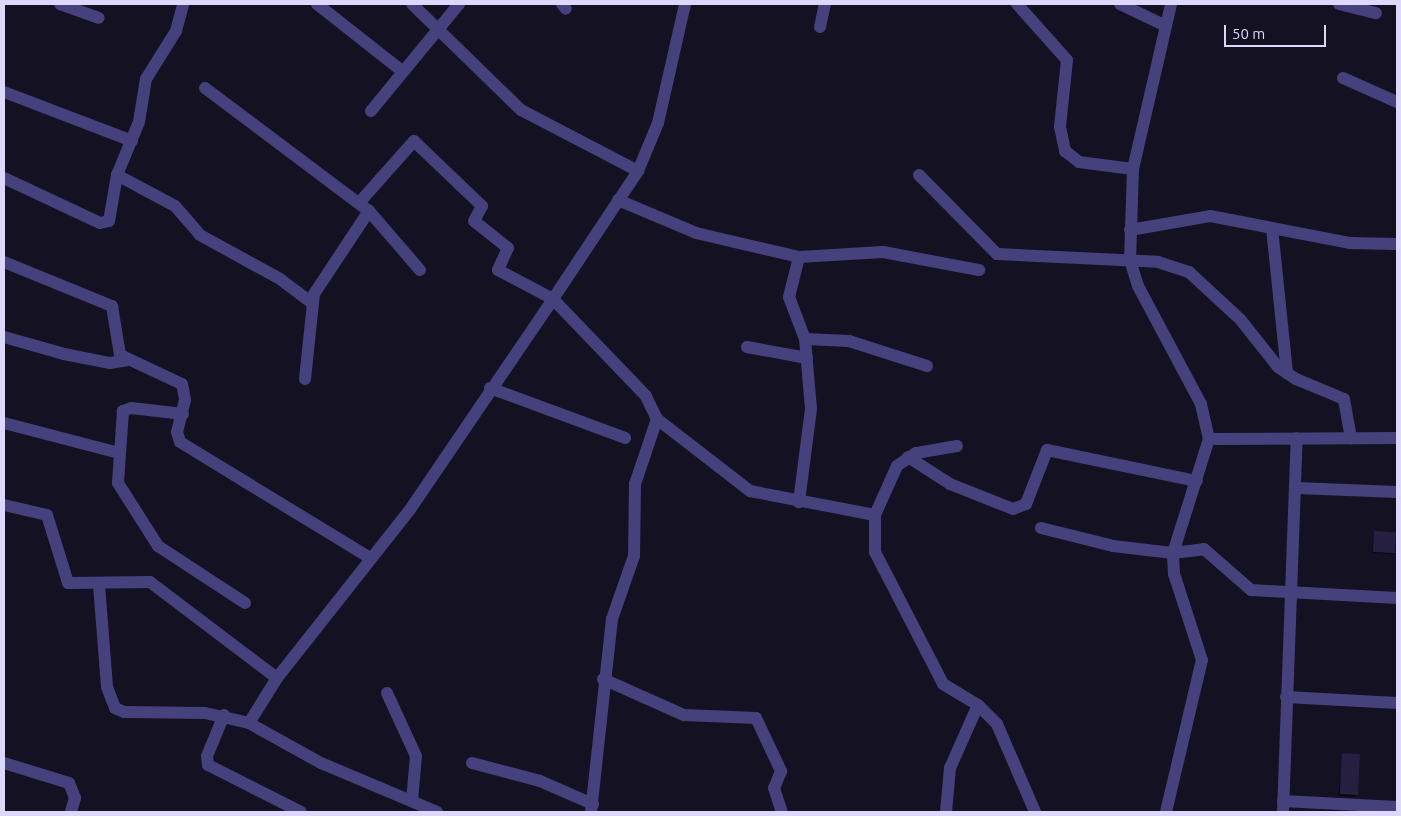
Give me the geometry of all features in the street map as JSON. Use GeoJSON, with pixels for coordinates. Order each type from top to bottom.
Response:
{"type":"FeatureCollection","features":[{"type":"Feature","properties":{"kind":"street"},"geometry":{"type":"LineString","coordinates":[[60,4],[99,18]]}},
{"type":"Feature","properties":{"kind":"street"},"geometry":{"type":"LineString","coordinates":[[4,178],[104,223],[111,217],[117,175],[132,141],[146,79],[176,31],[184,4]]}},
{"type":"Feature","properties":{"kind":"street"},"geometry":{"type":"LineString","coordinates":[[317,4],[401,70]]}},
{"type":"Feature","properties":{"kind":"street"},"geometry":{"type":"LineString","coordinates":[[412,4],[521,110],[638,171]]}},
{"type":"Feature","properties":{"kind":"street"},"geometry":{"type":"LineString","coordinates":[[371,111],[401,70],[459,4]]}},
{"type":"Feature","properties":{"kind":"street"},"geometry":{"type":"LineString","coordinates":[[249,723],[277,678],[409,511],[490,388],[553,299],[638,171],[658,123],[685,4]]}},
{"type":"Feature","properties":{"kind":"street"},"geometry":{"type":"LineString","coordinates":[[820,27],[825,4]]}},
{"type":"Feature","properties":{"kind":"street"},"geometry":{"type":"LineString","coordinates":[[1017,4],[1067,60],[1060,127],[1065,151],[1079,162],[1132,169]]}},
{"type":"Feature","properties":{"kind":"street"},"geometry":{"type":"LineString","coordinates":[[1120,4],[1164,25]]}},
{"type":"Feature","properties":{"kind":"street"},"geometry":{"type":"LineString","coordinates":[[1166,812],[1202,660],[1174,574],[1173,554],[1209,439],[1201,404],[1138,286],[1130,260],[1132,169],[1164,25],[1171,4]]}},
{"type":"Feature","properties":{"kind":"street"},"geometry":{"type":"LineString","coordinates":[[1339,4],[1376,13]]}},
{"type":"Feature","properties":{"kind":"street"},"geometry":{"type":"LineString","coordinates":[[1342,78],[1397,102]]}},
{"type":"Feature","properties":{"kind":"street"},"geometry":{"type":"LineString","coordinates":[[205,88],[369,211],[420,270]]}},
{"type":"Feature","properties":{"kind":"street"},"geometry":{"type":"LineString","coordinates":[[4,92],[132,141]]}},
{"type":"Feature","properties":{"kind":"street"},"geometry":{"type":"LineString","coordinates":[[359,203],[414,141],[482,206],[474,221],[508,248],[498,270],[553,299],[646,396],[658,419],[736,484],[764,497],[874,515]]}},
{"type":"Feature","properties":{"kind":"street"},"geometry":{"type":"LineString","coordinates":[[117,175],[175,206],[200,235],[280,279],[312,303]]}},
{"type":"Feature","properties":{"kind":"street"},"geometry":{"type":"LineString","coordinates":[[919,175],[997,254],[1130,260],[1172,266],[1199,279],[1287,373],[1344,399],[1351,438]]}},
{"type":"Feature","properties":{"kind":"street"},"geometry":{"type":"LineString","coordinates":[[618,200],[696,233],[799,258],[883,252],[979,270]]}},
{"type":"Feature","properties":{"kind":"street"},"geometry":{"type":"LineString","coordinates":[[305,378],[314,320],[312,303],[329,267],[369,211]]}},
{"type":"Feature","properties":{"kind":"street"},"geometry":{"type":"LineString","coordinates":[[1130,230],[1210,216],[1350,243],[1397,244]]}},
{"type":"Feature","properties":{"kind":"street"},"geometry":{"type":"LineString","coordinates":[[1272,228],[1287,373]]}},
{"type":"Feature","properties":{"kind":"street"},"geometry":{"type":"LineString","coordinates":[[799,258],[788,297],[805,339],[807,358],[810,433],[799,502]]}},
{"type":"Feature","properties":{"kind":"street"},"geometry":{"type":"LineString","coordinates":[[4,262],[112,306],[118,319],[116,349],[130,360],[178,379],[184,390],[183,414],[177,432],[180,442],[370,558]]}},
{"type":"Feature","properties":{"kind":"street"},"geometry":{"type":"LineString","coordinates":[[4,337],[64,354],[110,363],[130,360]]}},
{"type":"Feature","properties":{"kind":"street"},"geometry":{"type":"LineString","coordinates":[[805,339],[849,341],[927,366]]}},
{"type":"Feature","properties":{"kind":"street"},"geometry":{"type":"LineString","coordinates":[[746,347],[807,358]]}},
{"type":"Feature","properties":{"kind":"street"},"geometry":{"type":"LineString","coordinates":[[490,388],[625,438]]}},
{"type":"Feature","properties":{"kind":"street"},"geometry":{"type":"LineString","coordinates":[[183,414],[126,409],[121,415],[118,483],[129,494],[152,540],[245,603]]}},
{"type":"Feature","properties":{"kind":"street"},"geometry":{"type":"LineString","coordinates":[[472,763],[546,783],[592,808],[603,679],[616,604],[634,556],[635,484],[658,419]]}},
{"type":"Feature","properties":{"kind":"street"},"geometry":{"type":"LineString","coordinates":[[4,423],[119,453]]}},
{"type":"Feature","properties":{"kind":"street"},"geometry":{"type":"LineString","coordinates":[[1297,438],[1297,488],[1290,594],[1283,807],[1397,807]]}},
{"type":"Feature","properties":{"kind":"street"},"geometry":{"type":"LineString","coordinates":[[1209,439],[1397,438]]}},
{"type":"Feature","properties":{"kind":"street"},"geometry":{"type":"LineString","coordinates":[[957,446],[908,457],[890,477],[874,515],[875,552],[883,575],[943,684],[978,705],[1003,733],[1035,812]]}},
{"type":"Feature","properties":{"kind":"street"},"geometry":{"type":"LineString","coordinates":[[908,457],[950,484],[1013,509],[1026,504],[1047,450],[1197,481]]}},
{"type":"Feature","properties":{"kind":"street"},"geometry":{"type":"LineString","coordinates":[[1297,488],[1397,492]]}},
{"type":"Feature","properties":{"kind":"street"},"geometry":{"type":"LineString","coordinates":[[4,505],[47,515],[64,578],[72,584],[99,585],[150,582],[277,678]]}},
{"type":"Feature","properties":{"kind":"street"},"geometry":{"type":"LineString","coordinates":[[1041,528],[1113,546],[1173,554],[1204,549],[1244,587],[1290,594],[1397,598]]}},
{"type":"Feature","properties":{"kind":"street"},"geometry":{"type":"LineString","coordinates":[[99,585],[107,687],[115,708],[124,712],[224,715],[249,723],[308,756],[437,812]]}},
{"type":"Feature","properties":{"kind":"street"},"geometry":{"type":"LineString","coordinates":[[603,679],[684,715],[756,718],[781,770],[774,788],[782,812]]}},
{"type":"Feature","properties":{"kind":"street"},"geometry":{"type":"LineString","coordinates":[[387,693],[416,756],[412,801]]}},
{"type":"Feature","properties":{"kind":"street"},"geometry":{"type":"LineString","coordinates":[[1286,697],[1397,703]]}},
{"type":"Feature","properties":{"kind":"street"},"geometry":{"type":"LineString","coordinates":[[946,812],[950,768],[978,705]]}},
{"type":"Feature","properties":{"kind":"street"},"geometry":{"type":"LineString","coordinates":[[224,715],[207,756],[208,765],[300,812]]}},
{"type":"Feature","properties":{"kind":"street"},"geometry":{"type":"LineString","coordinates":[[4,763],[69,783],[75,798],[71,812]]}},
{"type":"Feature","properties":{"kind":"building"},"geometry":{"type":"Polygon","coordinates":[[[1374,531],[1396,532],[1395,553],[1373,552],[1374,531]]]}},
{"type":"Feature","properties":{"kind":"building"},"geometry":{"type":"Polygon","coordinates":[[[1342,753],[1360,754],[1358,795],[1340,794],[1342,753]]]}}]}
